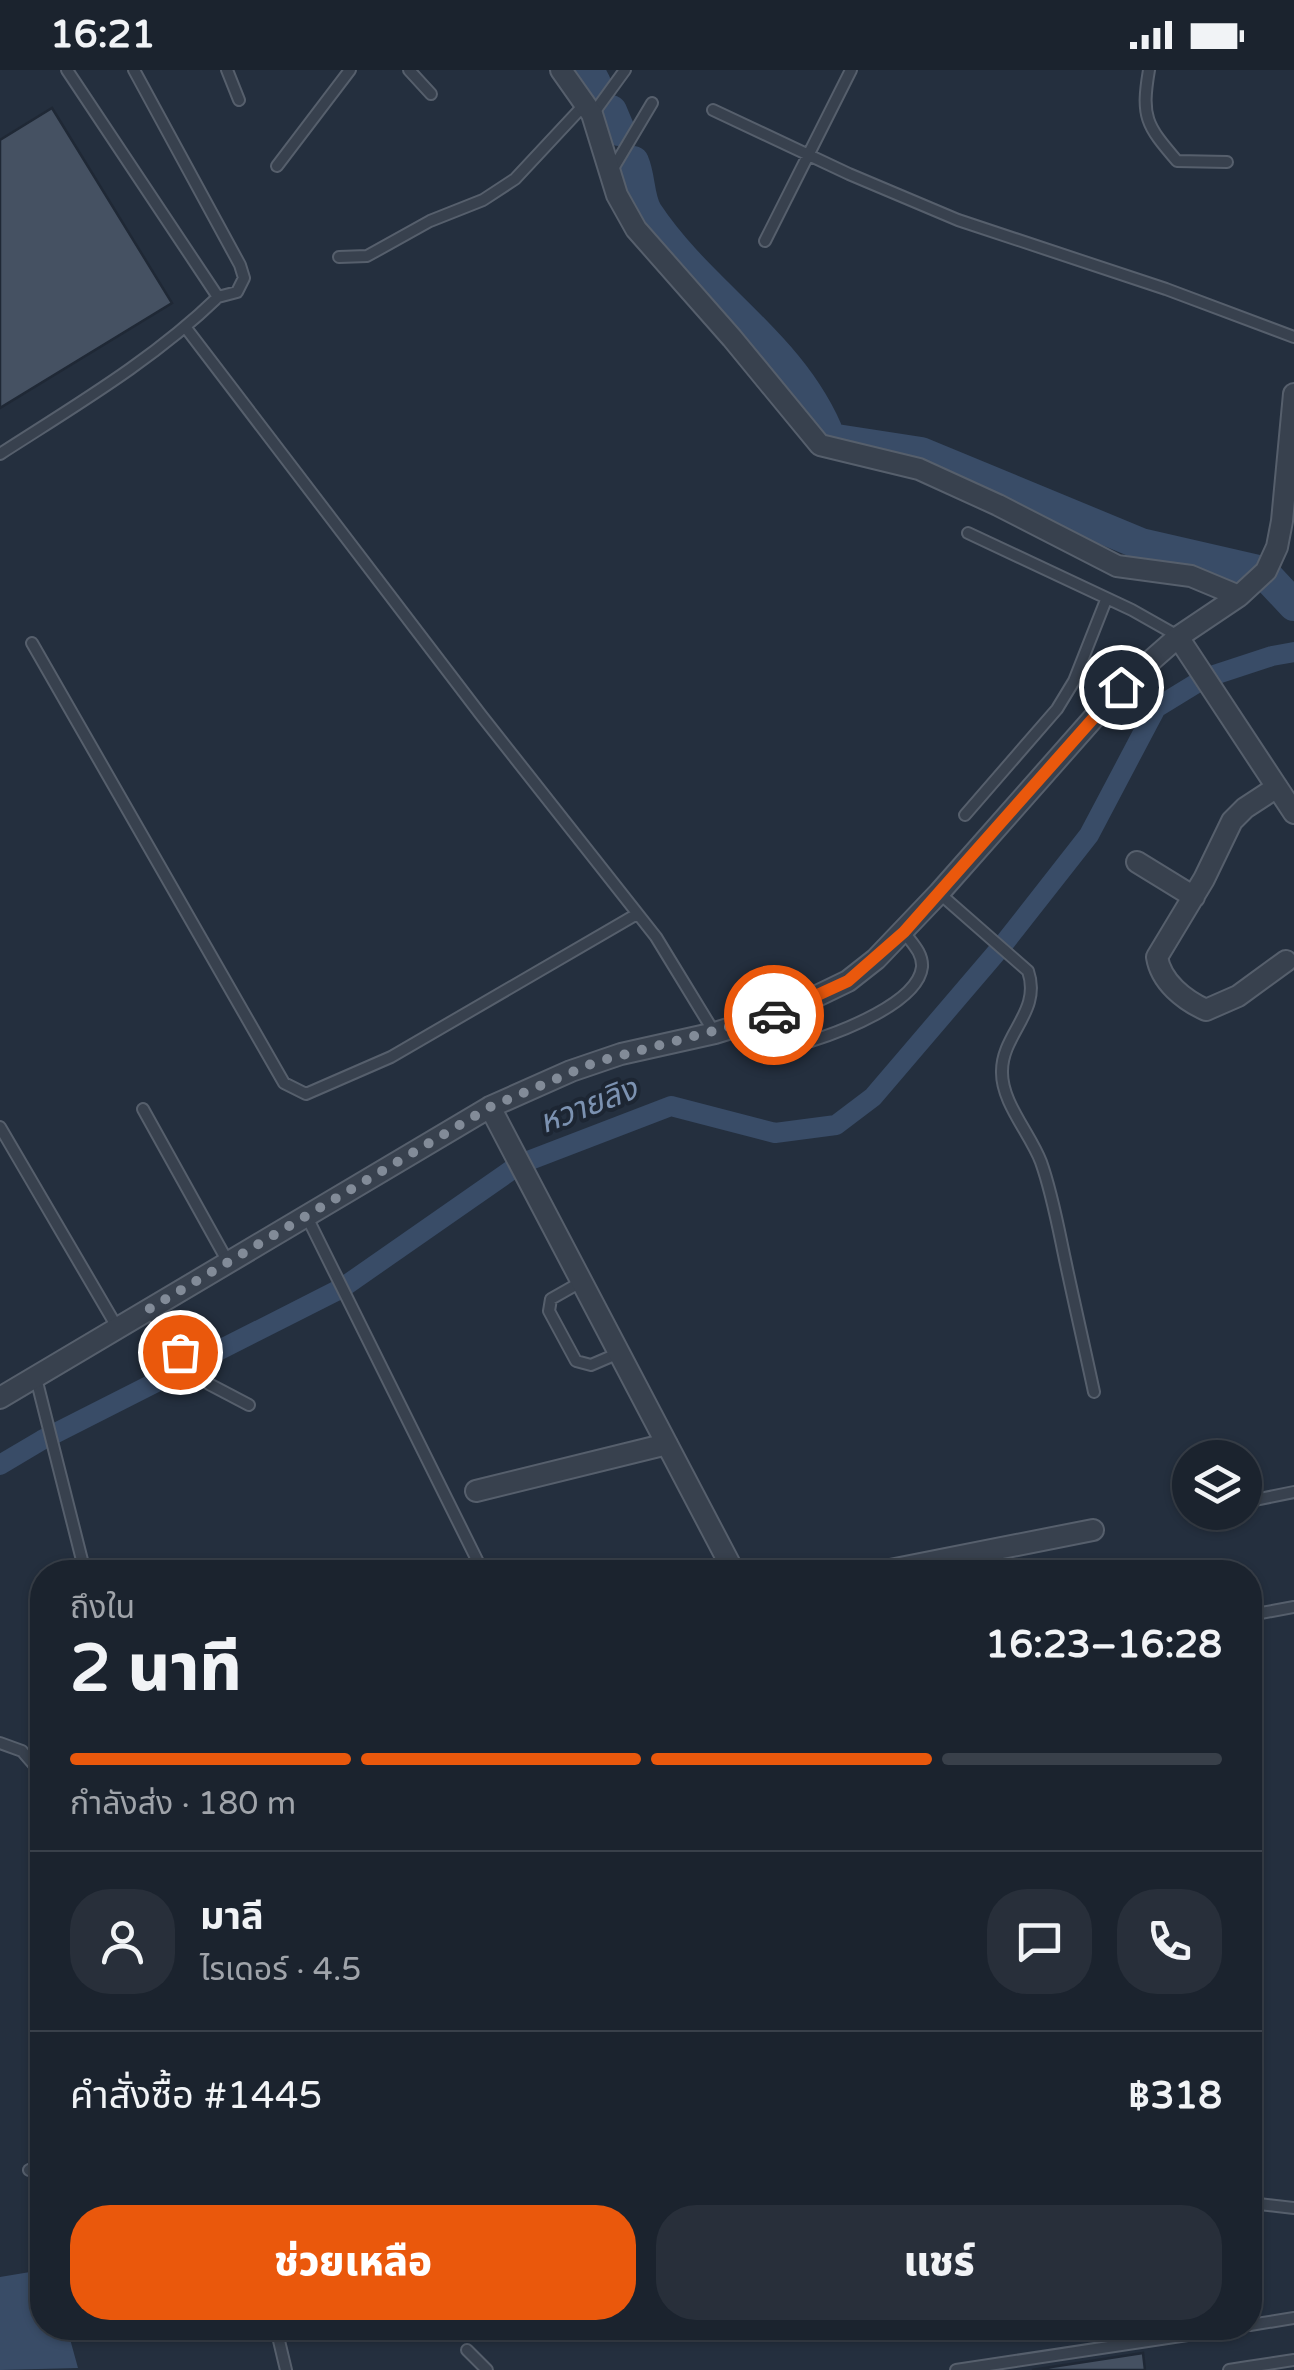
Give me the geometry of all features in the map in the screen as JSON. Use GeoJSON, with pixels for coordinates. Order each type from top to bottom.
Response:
{"type":"FeatureCollection","features":[{"type":"Feature","properties":{"kind":"street"},"geometry":{"type":"LineString","coordinates":[[561,70],[588,109],[617,195],[636,229],[820,445],[919,469],[1116,566],[1191,576],[1239,596]]}},
{"type":"Feature","properties":{"kind":"street"},"geometry":{"type":"LineString","coordinates":[[0,1398],[490,1107],[571,1070],[786,1011],[848,981],[904,932],[1121,687],[1178,637],[1239,596],[1286,545],[1294,394]]}},
{"type":"Feature","properties":{"kind":"street"},"geometry":{"type":"LineString","coordinates":[[1178,637],[1294,813]]}},
{"type":"Feature","properties":{"kind":"street"},"geometry":{"type":"LineString","coordinates":[[1277,787],[1232,820],[1194,897],[1157,957],[1165,979],[1206,1010],[1220,1006],[1286,961]]}},
{"type":"Feature","properties":{"kind":"street"},"geometry":{"type":"LineString","coordinates":[[1137,862],[1194,897]]}},
{"type":"Feature","properties":{"kind":"street"},"geometry":{"type":"LineString","coordinates":[[490,1107],[728,1560]]}},
{"type":"Feature","properties":{"kind":"street"},"geometry":{"type":"LineString","coordinates":[[476,1490],[667,1444]]}},
{"type":"Feature","properties":{"kind":"street"},"geometry":{"type":"LineString","coordinates":[[953,1560],[1093,1530]]}},
{"type":"Feature","properties":{"kind":"lane"},"geometry":{"type":"LineString","coordinates":[[67,70],[218,297]]}},
{"type":"Feature","properties":{"kind":"lane"},"geometry":{"type":"LineString","coordinates":[[0,454],[133,368],[186,328],[218,297],[237,292],[244,278],[134,70]]}},
{"type":"Feature","properties":{"kind":"lane"},"geometry":{"type":"LineString","coordinates":[[226,70],[239,100]]}},
{"type":"Feature","properties":{"kind":"lane"},"geometry":{"type":"LineString","coordinates":[[277,166],[350,70]]}},
{"type":"Feature","properties":{"kind":"lane"},"geometry":{"type":"LineString","coordinates":[[409,70],[432,94]]}},
{"type":"Feature","properties":{"kind":"lane"},"geometry":{"type":"LineString","coordinates":[[339,257],[366,256],[430,222],[483,200],[516,178],[625,70]]}},
{"type":"Feature","properties":{"kind":"lane"},"geometry":{"type":"LineString","coordinates":[[765,241],[851,70]]}},
{"type":"Feature","properties":{"kind":"lane"},"geometry":{"type":"LineString","coordinates":[[1149,70],[1143,104],[1155,135],[1177,160],[1227,162]]}},
{"type":"Feature","properties":{"kind":"lane"},"geometry":{"type":"LineString","coordinates":[[610,173],[652,103]]}},
{"type":"Feature","properties":{"kind":"lane"},"geometry":{"type":"LineString","coordinates":[[714,110],[958,220],[1166,289],[1294,338]]}},
{"type":"Feature","properties":{"kind":"lane"},"geometry":{"type":"LineString","coordinates":[[186,328],[656,938],[715,1032]]}},
{"type":"Feature","properties":{"kind":"lane"},"geometry":{"type":"LineString","coordinates":[[968,533],[1132,610],[1178,637]]}},
{"type":"Feature","properties":{"kind":"lane"},"geometry":{"type":"LineString","coordinates":[[965,815],[1058,709],[1074,681],[1106,600]]}},
{"type":"Feature","properties":{"kind":"lane"},"geometry":{"type":"LineString","coordinates":[[32,643],[284,1083],[306,1094],[391,1056],[637,914]]}},
{"type":"Feature","properties":{"kind":"lane"},"geometry":{"type":"LineString","coordinates":[[939,893],[1028,971],[1032,986],[1027,1014],[1006,1053],[1004,1087],[1041,1161],[1094,1392]]}},
{"type":"Feature","properties":{"kind":"lane"},"geometry":{"type":"LineString","coordinates":[[811,1041],[853,1028],[906,992],[922,972],[922,963],[904,932]]}},
{"type":"Feature","properties":{"kind":"lane"},"geometry":{"type":"LineString","coordinates":[[142,1109],[228,1262]]}},
{"type":"Feature","properties":{"kind":"lane"},"geometry":{"type":"LineString","coordinates":[[0,1127],[118,1328]]}},
{"type":"Feature","properties":{"kind":"lane"},"geometry":{"type":"LineString","coordinates":[[307,1217],[477,1560]]}},
{"type":"Feature","properties":{"kind":"lane"},"geometry":{"type":"LineString","coordinates":[[582,1282],[552,1298],[549,1311],[576,1361],[592,1365],[619,1353]]}},
{"type":"Feature","properties":{"kind":"lane"},"geometry":{"type":"LineString","coordinates":[[149,1309],[209,1384],[249,1405]]}},
{"type":"Feature","properties":{"kind":"lane"},"geometry":{"type":"LineString","coordinates":[[36,1378],[82,1560]]}},
{"type":"Feature","properties":{"kind":"lane"},"geometry":{"type":"LineString","coordinates":[[1262,1499],[1294,1492]]}},
{"type":"Feature","properties":{"kind":"lane"},"geometry":{"type":"LineString","coordinates":[[1262,1613],[1294,1607]]}},
{"type":"Feature","properties":{"kind":"lane"},"geometry":{"type":"LineString","coordinates":[[0,1743],[22,1751],[30,1760]]}},
{"type":"Feature","properties":{"kind":"lane"},"geometry":{"type":"LineString","coordinates":[[1262,2204],[1294,2208]]}},
{"type":"Feature","properties":{"kind":"lane"},"geometry":{"type":"LineString","coordinates":[[1262,2323],[1294,2318]]}},
{"type":"Feature","properties":{"kind":"lane"},"geometry":{"type":"LineString","coordinates":[[279,2340],[286,2370]]}},
{"type":"Feature","properties":{"kind":"lane"},"geometry":{"type":"LineString","coordinates":[[956,2370],[1155,2340]]}},
{"type":"Feature","properties":{"kind":"lane"},"geometry":{"type":"LineString","coordinates":[[467,2350],[487,2370]]}},
{"type":"Feature","properties":{"kind":"lane"},"geometry":{"type":"LineString","coordinates":[[1229,2370],[1294,2360]]}},
{"type":"Feature","properties":{"kind":"water"},"geometry":{"type":"Polygon","coordinates":[[[30,2272],[30,2340],[70,2340],[78,2368],[0,2370],[0,2277],[30,2272]]]}},
{"type":"Feature","properties":{"kind":"building"},"geometry":{"type":"Polygon","coordinates":[[[52,108],[172,303],[0,408],[0,140],[52,108]]]}},
{"type":"Feature","properties":{"kind":"building"},"geometry":{"type":"Polygon","coordinates":[[[1143,2353],[1145,2370],[1032,2370],[1143,2353]]]}},
{"type":"Feature","properties":{"kind":"waterway"},"geometry":{"type":"LineString","coordinates":[[588,70],[595,83]]}},
{"type":"Feature","properties":{"kind":"waterway"},"geometry":{"type":"LineString","coordinates":[[611,111],[619,130]]}},
{"type":"Feature","properties":{"kind":"waterway"},"geometry":{"type":"LineString","coordinates":[[633,162],[647,213],[693,270],[794,376],[830,439],[921,453],[1141,544],[1263,572],[1294,605]]}},
{"type":"Feature","properties":{"kind":"waterway","name":"หวายลิง"},"geometry":{"type":"LineString","coordinates":[[0,1465],[342,1288],[520,1164],[671,1106],[775,1133],[836,1125],[873,1097],[1002,946],[1089,835],[1156,708],[1205,678],[1294,652]]}},
{"type":"Feature","properties":{"kind":"way so far"},"geometry":{"type":"LineString","coordinates":[[180,1352],[149,1309],[490,1107],[571,1070],[774,1015]]}},
{"type":"Feature","properties":{"kind":"route"},"geometry":{"type":"LineString","coordinates":[[774,1015],[848,981],[904,932],[1121,687]]}}]}
